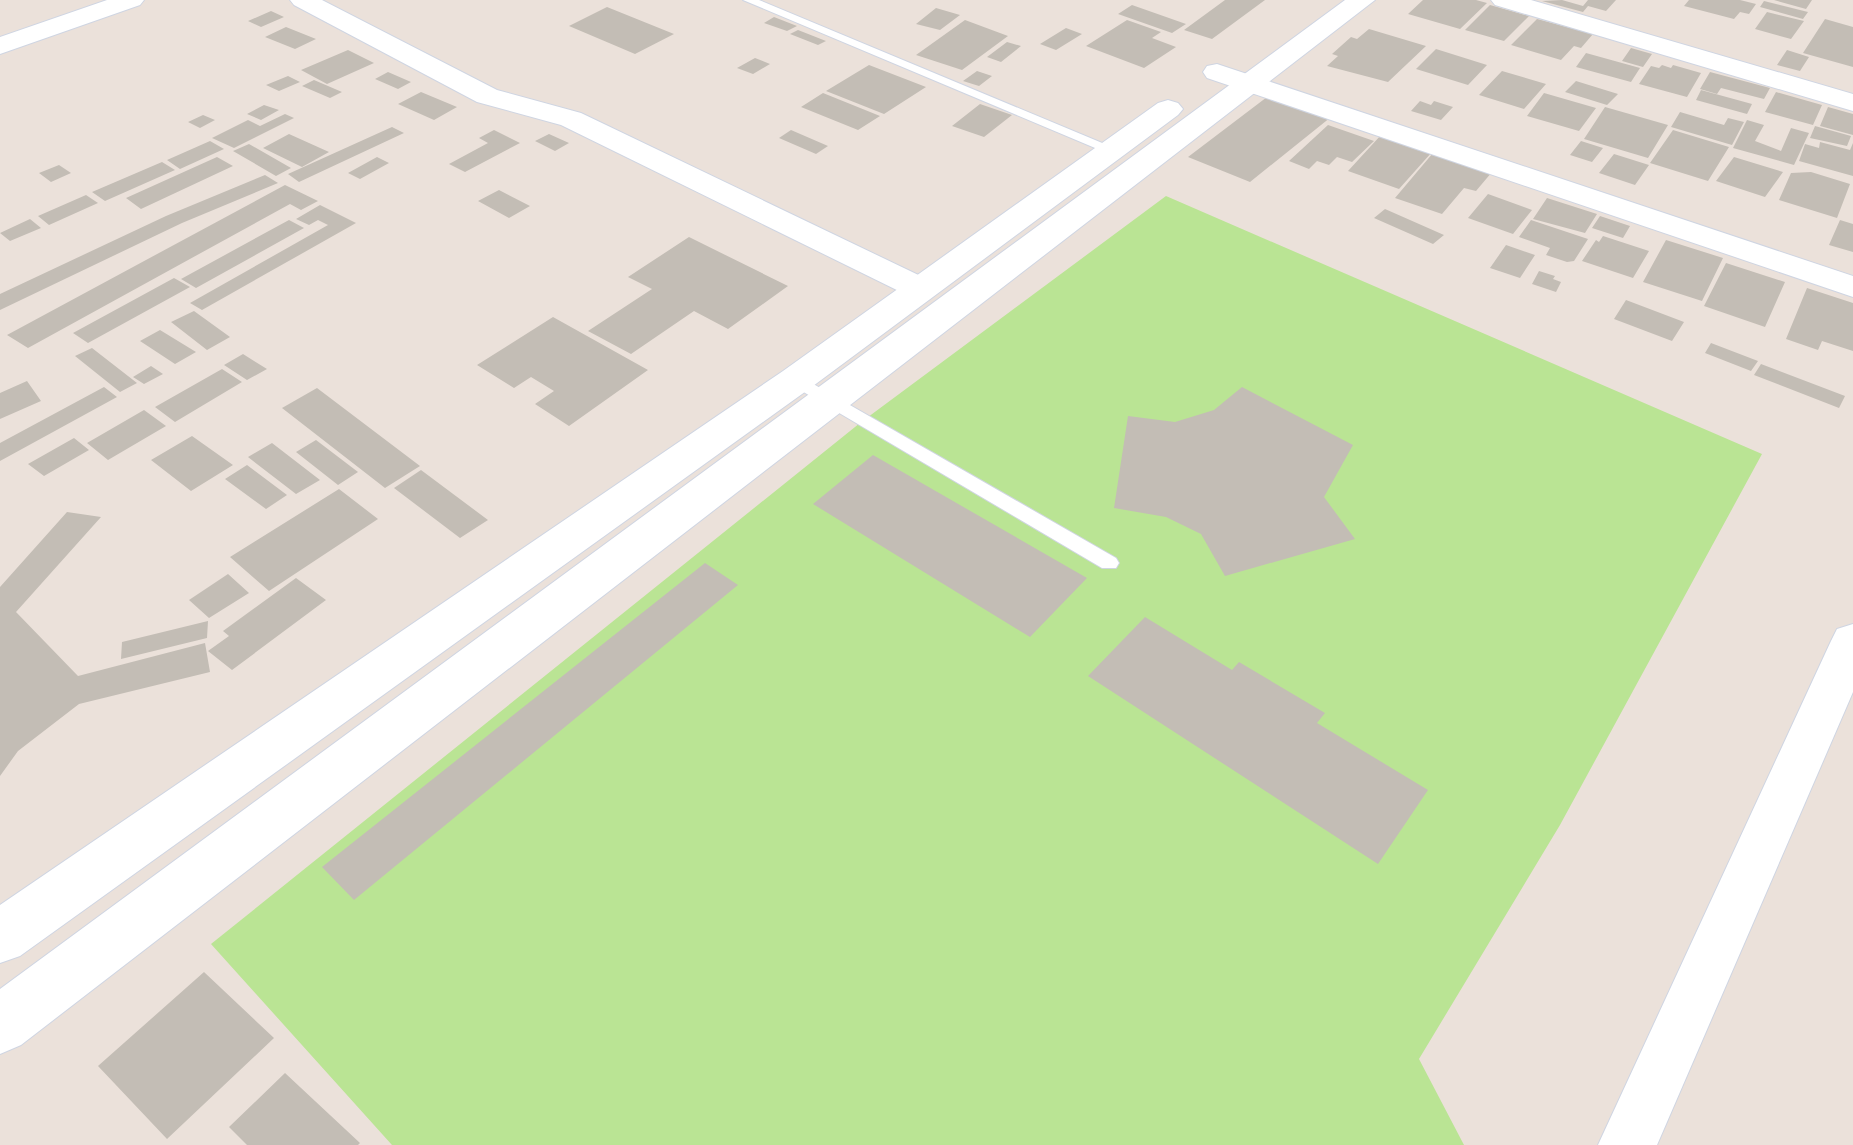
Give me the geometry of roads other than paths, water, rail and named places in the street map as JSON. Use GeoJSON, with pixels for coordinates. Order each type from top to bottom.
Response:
{"type":"FeatureCollection","features":[{"type":"Feature","properties":{"kind":"street"},"geometry":{"type":"LineString","coordinates":[[0,46],[131,0]]}},
{"type":"Feature","properties":{"kind":"street"},"geometry":{"type":"LineString","coordinates":[[303,0],[487,96],[571,119],[921,289]]}},
{"type":"Feature","properties":{"kind":"street"},"geometry":{"type":"LineString","coordinates":[[0,1025],[813,390],[1234,78],[1319,0]]}},
{"type":"Feature","properties":{"kind":"street"},"geometry":{"type":"LineString","coordinates":[[0,937],[813,390],[921,289],[1112,150],[1362,0]]}},
{"type":"Feature","properties":{"kind":"street"},"geometry":{"type":"LineString","coordinates":[[1504,0],[1853,103]]}},
{"type":"Feature","properties":{"kind":"street"},"geometry":{"type":"LineString","coordinates":[[1234,78],[1853,287]]}},
{"type":"Feature","properties":{"kind":"street"},"geometry":{"type":"LineString","coordinates":[[1627,1145],[1853,641]]}},
{"type":"Feature","properties":{"kind":"lane"},"geometry":{"type":"LineString","coordinates":[[749,0],[1112,150]]}},
{"type":"Feature","properties":{"kind":"lane"},"geometry":{"type":"LineString","coordinates":[[813,390],[1109,563]]}}]}
